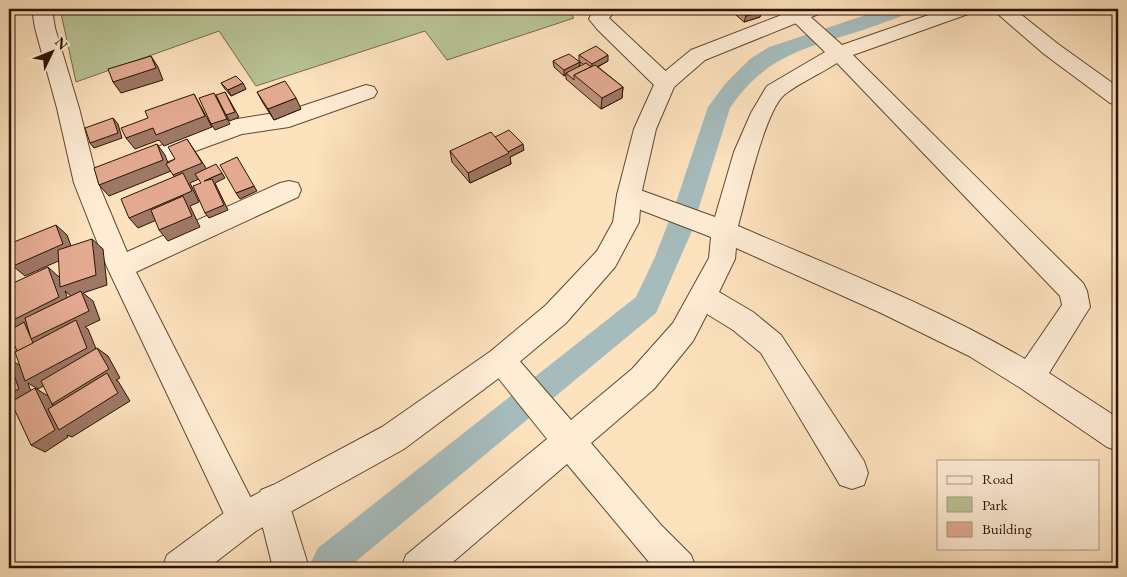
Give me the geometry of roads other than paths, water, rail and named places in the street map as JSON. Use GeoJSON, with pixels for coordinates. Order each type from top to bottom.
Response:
{"type":"FeatureCollection","features":[{"type":"Feature","properties":{"kind":"street"},"geometry":{"type":"LineString","coordinates":[[42,9],[45,28],[68,108],[86,183],[120,266],[244,519]]}},
{"type":"Feature","properties":{"kind":"street"},"geometry":{"type":"LineString","coordinates":[[607,9],[602,12],[599,19],[604,26],[665,84]]}},
{"type":"Feature","properties":{"kind":"street"},"geometry":{"type":"LineString","coordinates":[[419,568],[560,430],[643,380],[683,332],[722,259],[712,226],[768,100],[776,91],[835,49],[964,9]]}},
{"type":"Feature","properties":{"kind":"street"},"geometry":{"type":"LineString","coordinates":[[1002,9],[1051,49],[1118,98]]}},
{"type":"Feature","properties":{"kind":"street"},"geometry":{"type":"LineString","coordinates":[[180,568],[244,519],[393,438],[501,360],[556,314],[606,259],[626,222],[629,195],[645,129],[665,84],[698,55],[806,16],[835,49],[1073,291],[1076,307],[1030,377]]}},
{"type":"Feature","properties":{"kind":"street"},"geometry":{"type":"LineString","coordinates":[[86,183],[154,156],[239,126],[289,120],[366,92]]}},
{"type":"Feature","properties":{"kind":"street"},"geometry":{"type":"LineString","coordinates":[[120,266],[288,190]]}},
{"type":"Feature","properties":{"kind":"street"},"geometry":{"type":"LineString","coordinates":[[629,195],[658,204],[712,226],[891,305],[979,347],[1030,377],[1118,436]]}},
{"type":"Feature","properties":{"kind":"street"},"geometry":{"type":"LineString","coordinates":[[702,296],[744,321],[771,344],[852,473]]}},
{"type":"Feature","properties":{"kind":"street"},"geometry":{"type":"LineString","coordinates":[[501,360],[649,538],[678,568]]}},
{"type":"Feature","properties":{"kind":"street"},"geometry":{"type":"LineString","coordinates":[[273,502],[291,568]]}},
{"type":"Feature","properties":{"kind":"waterway"},"geometry":{"type":"LineString","coordinates":[[326,568],[330,560],[646,305],[678,233],[719,107],[740,80],[757,64],[787,47],[823,37],[901,9]]}}]}
